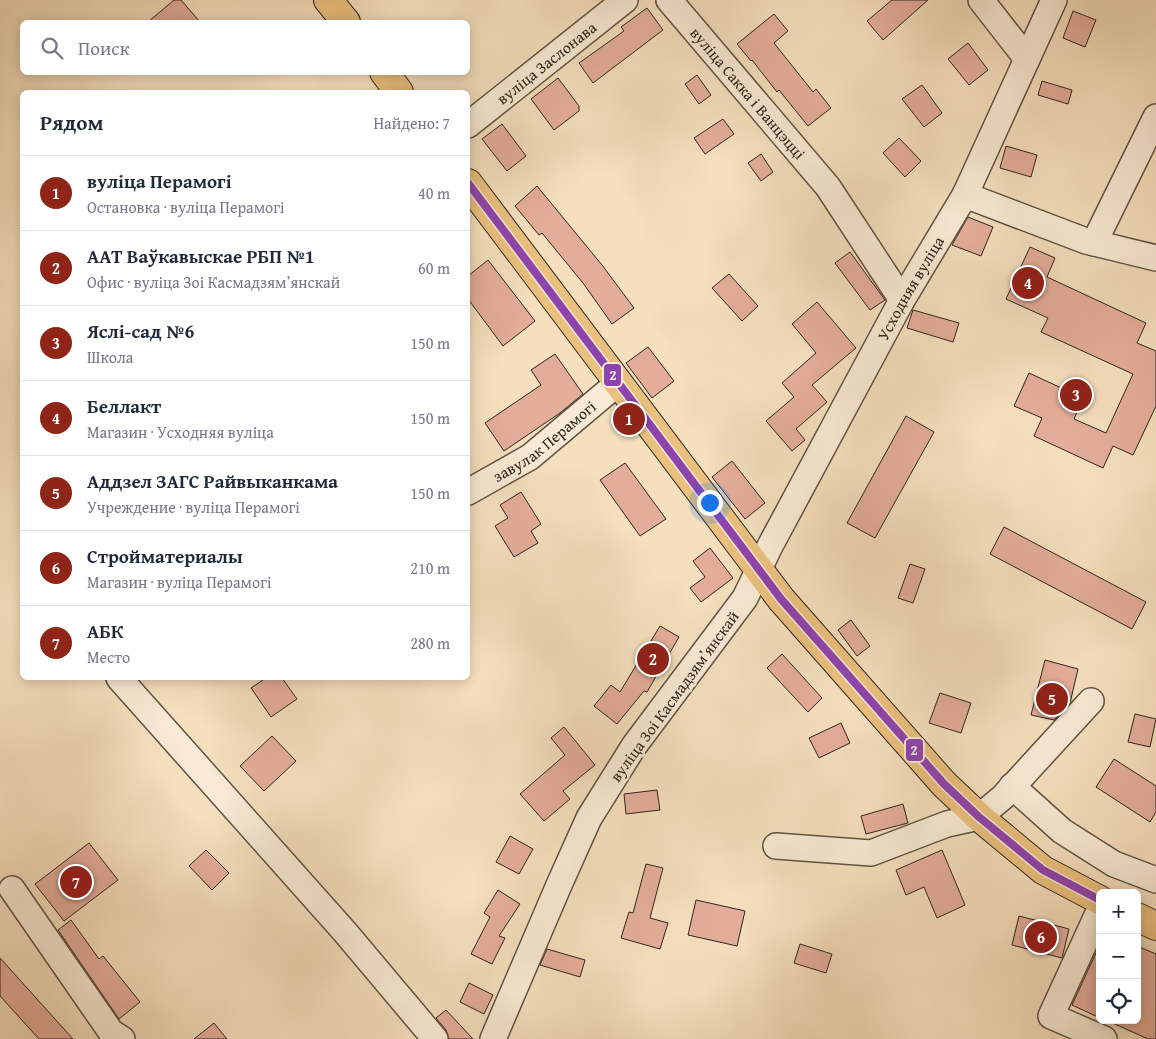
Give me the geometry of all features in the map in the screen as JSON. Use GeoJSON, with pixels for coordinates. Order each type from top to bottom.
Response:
{"type":"FeatureCollection","features":[{"type":"Feature","properties":{"kind":"main road"},"geometry":{"type":"LineString","coordinates":[[328,0],[344,20]]}},
{"type":"Feature","properties":{"kind":"main road"},"geometry":{"type":"LineString","coordinates":[[386,75],[398,90]]}},
{"type":"Feature","properties":{"kind":"main road"},"geometry":{"type":"LineString","coordinates":[[470,186],[780,600],[944,784],[979,817],[1043,870],[1096,898]]}},
{"type":"Feature","properties":{"kind":"main road"},"geometry":{"type":"LineString","coordinates":[[1141,919],[1156,926]]}},
{"type":"Feature","properties":{"kind":"street","name":"вуліца Заслонава"},"geometry":{"type":"LineString","coordinates":[[470,123],[625,0]]}},
{"type":"Feature","properties":{"kind":"street","name":"вуліца Сакка і Ванцэцці"},"geometry":{"type":"LineString","coordinates":[[669,0],[828,187],[902,300]]}},
{"type":"Feature","properties":{"kind":"street"},"geometry":{"type":"LineString","coordinates":[[981,0],[1027,60]]}},
{"type":"Feature","properties":{"kind":"street","name":"Усходняя вуліца"},"geometry":{"type":"LineString","coordinates":[[758,572],[770,546],[902,300],[965,194],[1054,0]]}},
{"type":"Feature","properties":{"kind":"street"},"geometry":{"type":"LineString","coordinates":[[1094,243],[1156,117]]}},
{"type":"Feature","properties":{"kind":"street"},"geometry":{"type":"LineString","coordinates":[[965,194],[1094,243],[1156,258]]}},
{"type":"Feature","properties":{"kind":"street","name":"завулак Перамогі"},"geometry":{"type":"LineString","coordinates":[[470,491],[530,457],[618,383]]}},
{"type":"Feature","properties":{"kind":"street","name":"вуліца Зоі Касмадзямʼянскай"},"geometry":{"type":"LineString","coordinates":[[493,1039],[589,818],[634,746],[745,598],[758,572]]}},
{"type":"Feature","properties":{"kind":"street"},"geometry":{"type":"LineString","coordinates":[[121,680],[345,932],[435,1039]]}},
{"type":"Feature","properties":{"kind":"street"},"geometry":{"type":"LineString","coordinates":[[776,846],[871,854],[948,824],[979,817],[1003,797],[1091,701]]}},
{"type":"Feature","properties":{"kind":"street"},"geometry":{"type":"LineString","coordinates":[[1012,786],[1062,832],[1114,864],[1156,880]]}},
{"type":"Feature","properties":{"kind":"street"},"geometry":{"type":"LineString","coordinates":[[12,890],[111,1032],[122,1039]]}},
{"type":"Feature","properties":{"kind":"street"},"geometry":{"type":"LineString","coordinates":[[1096,918],[1051,1016],[1104,1039]]}},
{"type":"Feature","properties":{"kind":"building"},"geometry":{"type":"Polygon","coordinates":[[[174,0],[181,0],[198,20],[150,20],[174,0]]]}},
{"type":"Feature","properties":{"kind":"building"},"geometry":{"type":"Polygon","coordinates":[[[892,0],[928,0],[883,40],[867,21],[892,0]]]}},
{"type":"Feature","properties":{"kind":"building"},"geometry":{"type":"Polygon","coordinates":[[[647,8],[663,30],[593,83],[579,63],[624,31],[621,27],[647,8]]]}},
{"type":"Feature","properties":{"kind":"building"},"geometry":{"type":"Polygon","coordinates":[[[1073,11],[1096,20],[1085,47],[1063,38],[1073,11]]]}},
{"type":"Feature","properties":{"kind":"building"},"geometry":{"type":"Polygon","coordinates":[[[774,14],[788,31],[774,43],[813,92],[816,89],[831,108],[808,126],[779,90],[777,92],[737,44],[774,14]]]}},
{"type":"Feature","properties":{"kind":"building"},"geometry":{"type":"Polygon","coordinates":[[[968,43],[988,70],[969,85],[948,59],[968,43]]]}},
{"type":"Feature","properties":{"kind":"building"},"geometry":{"type":"Polygon","coordinates":[[[697,75],[711,95],[699,104],[685,84],[697,75]]]}},
{"type":"Feature","properties":{"kind":"building"},"geometry":{"type":"Polygon","coordinates":[[[558,78],[579,106],[579,111],[554,130],[531,99],[558,78]]]}},
{"type":"Feature","properties":{"kind":"building"},"geometry":{"type":"Polygon","coordinates":[[[1042,81],[1072,90],[1068,104],[1038,95],[1042,81]]]}},
{"type":"Feature","properties":{"kind":"building"},"geometry":{"type":"Polygon","coordinates":[[[922,85],[942,113],[924,127],[902,99],[922,85]]]}},
{"type":"Feature","properties":{"kind":"building"},"geometry":{"type":"Polygon","coordinates":[[[723,119],[734,134],[705,154],[694,138],[723,119]]]}},
{"type":"Feature","properties":{"kind":"building"},"geometry":{"type":"Polygon","coordinates":[[[502,124],[526,156],[507,171],[482,139],[502,124]]]}},
{"type":"Feature","properties":{"kind":"building"},"geometry":{"type":"Polygon","coordinates":[[[899,138],[921,161],[905,177],[883,153],[899,138]]]}},
{"type":"Feature","properties":{"kind":"building"},"geometry":{"type":"Polygon","coordinates":[[[1006,146],[1037,155],[1031,177],[1000,168],[1006,146]]]}},
{"type":"Feature","properties":{"kind":"building"},"geometry":{"type":"Polygon","coordinates":[[[761,154],[773,172],[761,181],[748,163],[761,154]]]}},
{"type":"Feature","properties":{"kind":"building"},"geometry":{"type":"Polygon","coordinates":[[[537,186],[602,265],[634,308],[612,324],[583,283],[542,233],[539,235],[515,206],[537,186]]]}},
{"type":"Feature","properties":{"kind":"building"},"geometry":{"type":"Polygon","coordinates":[[[968,217],[993,227],[981,256],[952,245],[968,217]]]}},
{"type":"Feature","properties":{"kind":"building"},"geometry":{"type":"Polygon","coordinates":[[[1030,247],[1055,258],[1047,277],[1146,323],[1137,343],[1156,351],[1156,406],[1133,455],[1113,446],[1103,468],[1034,436],[1042,418],[1014,406],[1029,373],[1083,398],[1074,419],[1106,433],[1133,374],[1041,332],[1048,318],[1006,299],[1030,247]]]}},
{"type":"Feature","properties":{"kind":"building"},"geometry":{"type":"Polygon","coordinates":[[[850,252],[885,300],[870,310],[835,263],[850,252]]]}},
{"type":"Feature","properties":{"kind":"building"},"geometry":{"type":"Polygon","coordinates":[[[488,260],[535,321],[503,346],[470,302],[470,274],[488,260]]]}},
{"type":"Feature","properties":{"kind":"building"},"geometry":{"type":"Polygon","coordinates":[[[729,274],[758,306],[742,321],[712,288],[729,274]]]}},
{"type":"Feature","properties":{"kind":"building"},"geometry":{"type":"Polygon","coordinates":[[[817,302],[856,348],[812,385],[827,402],[796,429],[805,440],[792,451],[766,421],[794,397],[782,383],[816,353],[792,324],[817,302]]]}},
{"type":"Feature","properties":{"kind":"building"},"geometry":{"type":"Polygon","coordinates":[[[913,310],[959,323],[953,342],[907,328],[913,310]]]}},
{"type":"Feature","properties":{"kind":"building"},"geometry":{"type":"Polygon","coordinates":[[[648,347],[674,381],[652,398],[626,363],[648,347]]]}},
{"type":"Feature","properties":{"kind":"building"},"geometry":{"type":"Polygon","coordinates":[[[555,354],[583,394],[560,413],[504,451],[485,423],[541,385],[531,370],[555,354]]]}},
{"type":"Feature","properties":{"kind":"building"},"geometry":{"type":"Polygon","coordinates":[[[906,416],[934,432],[875,538],[847,523],[906,416]]]}},
{"type":"Feature","properties":{"kind":"building"},"geometry":{"type":"Polygon","coordinates":[[[732,461],[765,503],[745,519],[712,477],[732,461]]]}},
{"type":"Feature","properties":{"kind":"building"},"geometry":{"type":"Polygon","coordinates":[[[625,463],[666,519],[640,536],[600,480],[625,463]]]}},
{"type":"Feature","properties":{"kind":"building"},"geometry":{"type":"Polygon","coordinates":[[[521,492],[541,524],[531,531],[538,543],[514,557],[495,526],[508,518],[500,505],[521,492]]]}},
{"type":"Feature","properties":{"kind":"building"},"geometry":{"type":"Polygon","coordinates":[[[1004,527],[1146,602],[1132,629],[990,554],[1004,527]]]}},
{"type":"Feature","properties":{"kind":"building"},"geometry":{"type":"Polygon","coordinates":[[[710,548],[733,578],[701,602],[690,588],[705,577],[693,561],[710,548]]]}},
{"type":"Feature","properties":{"kind":"building"},"geometry":{"type":"Polygon","coordinates":[[[910,564],[925,569],[913,603],[898,598],[910,564]]]}},
{"type":"Feature","properties":{"kind":"building"},"geometry":{"type":"Polygon","coordinates":[[[851,620],[870,646],[857,656],[838,630],[851,620]]]}},
{"type":"Feature","properties":{"kind":"building"},"geometry":{"type":"Polygon","coordinates":[[[660,626],[679,637],[647,692],[644,691],[617,724],[594,706],[611,685],[620,692],[660,626]]]}},
{"type":"Feature","properties":{"kind":"building"},"geometry":{"type":"Polygon","coordinates":[[[782,654],[822,698],[808,712],[767,668],[782,654]]]}},
{"type":"Feature","properties":{"kind":"building"},"geometry":{"type":"Polygon","coordinates":[[[1045,660],[1078,669],[1070,703],[1054,720],[1031,715],[1045,660]]]}},
{"type":"Feature","properties":{"kind":"building"},"geometry":{"type":"Polygon","coordinates":[[[263,680],[283,680],[297,699],[271,717],[251,688],[263,680]]]}},
{"type":"Feature","properties":{"kind":"building"},"geometry":{"type":"Polygon","coordinates":[[[940,693],[971,703],[961,733],[929,723],[940,693]]]}},
{"type":"Feature","properties":{"kind":"building"},"geometry":{"type":"Polygon","coordinates":[[[1135,714],[1156,719],[1150,747],[1128,742],[1135,714]]]}},
{"type":"Feature","properties":{"kind":"building"},"geometry":{"type":"Polygon","coordinates":[[[841,723],[850,743],[819,758],[809,738],[841,723]]]}},
{"type":"Feature","properties":{"kind":"building"},"geometry":{"type":"Polygon","coordinates":[[[564,727],[595,765],[563,791],[570,799],[544,821],[520,794],[565,755],[551,738],[564,727]]]}},
{"type":"Feature","properties":{"kind":"building"},"geometry":{"type":"Polygon","coordinates":[[[272,736],[296,761],[264,791],[240,766],[272,736]]]}},
{"type":"Feature","properties":{"kind":"building"},"geometry":{"type":"Polygon","coordinates":[[[1114,759],[1156,786],[1156,812],[1150,822],[1096,787],[1114,759]]]}},
{"type":"Feature","properties":{"kind":"building"},"geometry":{"type":"Polygon","coordinates":[[[657,790],[660,810],[626,814],[624,794],[657,790]]]}},
{"type":"Feature","properties":{"kind":"building"},"geometry":{"type":"Polygon","coordinates":[[[903,804],[908,823],[866,834],[861,816],[903,804]]]}},
{"type":"Feature","properties":{"kind":"building"},"geometry":{"type":"Polygon","coordinates":[[[510,836],[533,849],[519,874],[496,862],[510,836]]]}},
{"type":"Feature","properties":{"kind":"building"},"geometry":{"type":"Polygon","coordinates":[[[89,843],[118,880],[64,921],[35,884],[89,843]]]}},
{"type":"Feature","properties":{"kind":"building"},"geometry":{"type":"Polygon","coordinates":[[[206,850],[229,873],[212,890],[189,866],[206,850]]]}},
{"type":"Feature","properties":{"kind":"building"},"geometry":{"type":"Polygon","coordinates":[[[942,850],[965,905],[937,918],[924,887],[906,895],[896,870],[942,850]]]}},
{"type":"Feature","properties":{"kind":"building"},"geometry":{"type":"Polygon","coordinates":[[[646,864],[663,868],[650,918],[668,923],[660,949],[621,938],[629,912],[633,913],[646,864]]]}},
{"type":"Feature","properties":{"kind":"building"},"geometry":{"type":"Polygon","coordinates":[[[498,890],[520,904],[499,936],[505,938],[492,964],[471,954],[490,917],[484,913],[498,890]]]}},
{"type":"Feature","properties":{"kind":"building"},"geometry":{"type":"Polygon","coordinates":[[[696,900],[745,911],[737,946],[688,935],[696,900]]]}},
{"type":"Feature","properties":{"kind":"building"},"geometry":{"type":"Polygon","coordinates":[[[1019,916],[1069,929],[1062,958],[1012,945],[1019,916]]]}},
{"type":"Feature","properties":{"kind":"building"},"geometry":{"type":"Polygon","coordinates":[[[71,920],[99,959],[103,956],[140,1002],[119,1019],[58,930],[71,920]]]}},
{"type":"Feature","properties":{"kind":"building"},"geometry":{"type":"Polygon","coordinates":[[[800,944],[832,954],[826,973],[794,963],[800,944]]]}},
{"type":"Feature","properties":{"kind":"building"},"geometry":{"type":"Polygon","coordinates":[[[1141,948],[1156,954],[1156,1039],[1148,1039],[1115,1024],[1141,1024],[1141,948]]]}},
{"type":"Feature","properties":{"kind":"building"},"geometry":{"type":"Polygon","coordinates":[[[547,949],[585,960],[580,977],[540,965],[547,949]]]}},
{"type":"Feature","properties":{"kind":"building"},"geometry":{"type":"Polygon","coordinates":[[[1096,953],[1096,1016],[1072,1005],[1096,953]]]}},
{"type":"Feature","properties":{"kind":"building"},"geometry":{"type":"Polygon","coordinates":[[[0,958],[73,1039],[39,1039],[0,996],[0,958]]]}},
{"type":"Feature","properties":{"kind":"building"},"geometry":{"type":"Polygon","coordinates":[[[469,983],[493,995],[484,1014],[460,1002],[469,983]]]}},
{"type":"Feature","properties":{"kind":"building"},"geometry":{"type":"Polygon","coordinates":[[[446,1010],[473,1039],[449,1039],[446,1030],[436,1018],[446,1010]]]}},
{"type":"Feature","properties":{"kind":"building"},"geometry":{"type":"Polygon","coordinates":[[[214,1023],[227,1039],[194,1039],[214,1023]]]}},
{"type":"Feature","properties":{"kind":"transit line","name":"2"},"geometry":{"type":"LineString","coordinates":[[470,186],[781,599],[944,784],[979,817],[1043,870],[1096,898]]}},
{"type":"Feature","properties":{"kind":"place","name":"Беллакт"},"geometry":{"type":"Point","coordinates":[1028,283]}},
{"type":"Feature","properties":{"kind":"place","name":"Яслі-сад №6"},"geometry":{"type":"Point","coordinates":[1076,395]}},
{"type":"Feature","properties":{"kind":"place","name":"вуліца Перамогі"},"geometry":{"type":"Point","coordinates":[629,419]}},
{"type":"Feature","properties":{"kind":"place","name":"ААТ Ваўкавыскае РБП №1"},"geometry":{"type":"Point","coordinates":[653,659]}},
{"type":"Feature","properties":{"kind":"place","name":"Аддзел ЗАГС Райвыканкама"},"geometry":{"type":"Point","coordinates":[1052,699]}},
{"type":"Feature","properties":{"kind":"place","name":"АБК"},"geometry":{"type":"Point","coordinates":[76,882]}},
{"type":"Feature","properties":{"kind":"place","name":"Стройматериалы"},"geometry":{"type":"Point","coordinates":[1041,937]}}]}
